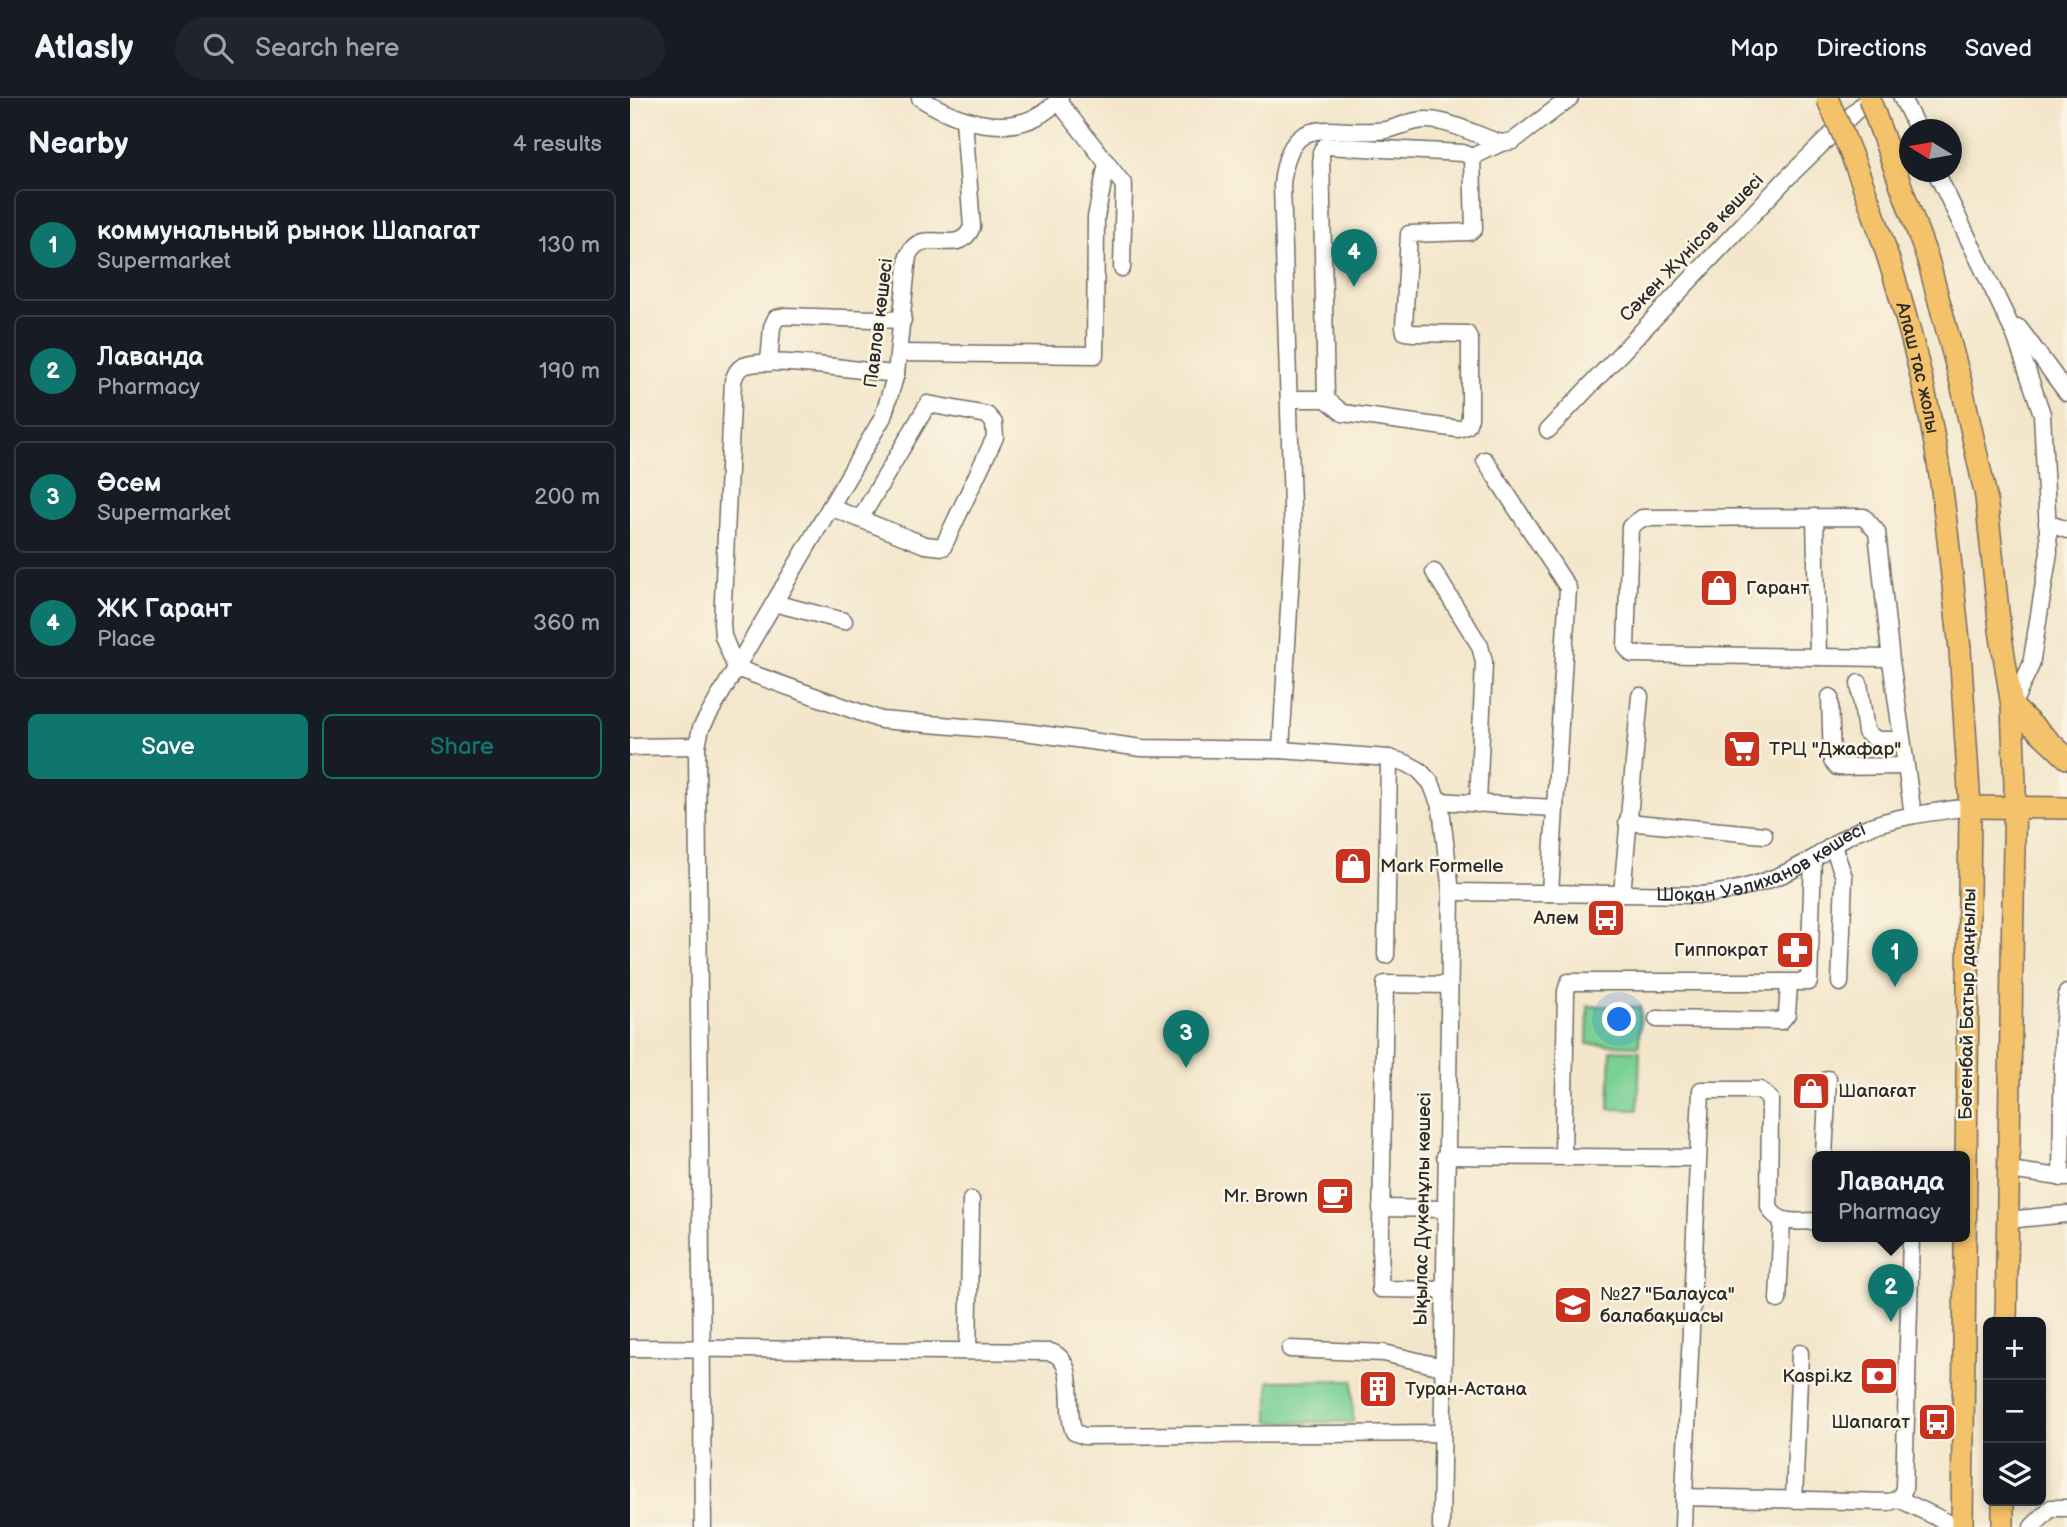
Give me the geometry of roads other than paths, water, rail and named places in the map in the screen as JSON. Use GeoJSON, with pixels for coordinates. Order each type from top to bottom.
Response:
{"type":"FeatureCollection","features":[{"type":"Feature","properties":{"kind":"main road","name":"Алаш тас жолы"},"geometry":{"type":"LineString","coordinates":[[1827,98],[1841,129],[1891,269],[1918,364],[1939,468],[1960,649]]}},
{"type":"Feature","properties":{"kind":"main road","name":"Алаш тас жолы"},"geometry":{"type":"LineString","coordinates":[[1869,98],[1928,260],[1958,371],[1986,497],[2000,630],[2012,706]]}},
{"type":"Feature","properties":{"kind":"main road","name":"Бөгенбай Батыр даңғылы"},"geometry":{"type":"LineString","coordinates":[[1960,649],[1970,807],[1965,1151]]}},
{"type":"Feature","properties":{"kind":"main road"},"geometry":{"type":"LineString","coordinates":[[2012,706],[2067,758]]}},
{"type":"Feature","properties":{"kind":"main road"},"geometry":{"type":"LineString","coordinates":[[2006,1317],[2015,807],[2012,706]]}},
{"type":"Feature","properties":{"kind":"main road","name":"Шоқан Уәлиханов көшесі"},"geometry":{"type":"LineString","coordinates":[[1970,807],[2067,808]]}},
{"type":"Feature","properties":{"kind":"main road","name":"Бөгенбай Батыр даңғылы"},"geometry":{"type":"LineString","coordinates":[[1959,1527],[1965,1242]]}},
{"type":"Feature","properties":{"kind":"main road"},"geometry":{"type":"LineString","coordinates":[[2003,1506],[2003,1526]]}},
{"type":"Feature","properties":{"kind":"street"},"geometry":{"type":"LineString","coordinates":[[920,98],[964,120],[1007,127],[1036,118],[1059,100],[1124,185],[1122,268]]}},
{"type":"Feature","properties":{"kind":"street"},"geometry":{"type":"LineString","coordinates":[[1281,751],[1293,538],[1283,167],[1298,137],[1312,130],[1386,130],[1407,122],[1429,120],[1501,142],[1513,141],[1570,98]]}},
{"type":"Feature","properties":{"kind":"street","name":"Сәкен Жүнісов көшесі"},"geometry":{"type":"LineString","coordinates":[[1548,430],[1786,179],[1869,98]]}},
{"type":"Feature","properties":{"kind":"street"},"geometry":{"type":"LineString","coordinates":[[1902,98],[1912,119]]}},
{"type":"Feature","properties":{"kind":"street","name":"Павлов көшесі"},"geometry":{"type":"LineString","coordinates":[[696,746],[701,729],[883,416],[896,374],[908,256],[912,247],[919,242],[959,242],[968,237],[972,227],[964,120]]}},
{"type":"Feature","properties":{"kind":"street"},"geometry":{"type":"LineString","coordinates":[[1472,157],[1501,142]]}},
{"type":"Feature","properties":{"kind":"street"},"geometry":{"type":"LineString","coordinates":[[1326,399],[1321,152],[1325,146],[1463,153],[1472,157]]}},
{"type":"Feature","properties":{"kind":"street"},"geometry":{"type":"LineString","coordinates":[[1290,400],[1326,399],[1343,413],[1458,429],[1467,426],[1470,418],[1470,341],[1467,334],[1405,332],[1404,327],[1409,234],[1469,232],[1474,229],[1476,222],[1472,157]]}},
{"type":"Feature","properties":{"kind":"street"},"geometry":{"type":"LineString","coordinates":[[899,353],[1095,355],[1096,216],[1107,163]]}},
{"type":"Feature","properties":{"kind":"street"},"geometry":{"type":"LineString","coordinates":[[1941,182],[2025,358],[2042,414],[2049,552],[2031,665],[2012,706]]}},
{"type":"Feature","properties":{"kind":"street"},"geometry":{"type":"LineString","coordinates":[[1997,298],[2067,393]]}},
{"type":"Feature","properties":{"kind":"street"},"geometry":{"type":"LineString","coordinates":[[769,363],[772,327],[776,318],[785,316],[903,320]]}},
{"type":"Feature","properties":{"kind":"street"},"geometry":{"type":"LineString","coordinates":[[896,374],[769,363],[745,365],[736,372],[733,381],[722,623],[723,636],[736,668],[881,720],[1025,732],[1142,748],[1281,751],[1389,758],[1386,954]]}},
{"type":"Feature","properties":{"kind":"street"},"geometry":{"type":"LineString","coordinates":[[830,507],[860,519],[925,545],[943,547],[995,437],[994,423],[987,415],[928,404],[860,519]]}},
{"type":"Feature","properties":{"kind":"street"},"geometry":{"type":"LineString","coordinates":[[1485,460],[1568,588],[1550,893]]}},
{"type":"Feature","properties":{"kind":"street"},"geometry":{"type":"LineString","coordinates":[[1815,517],[1818,657]]}},
{"type":"Feature","properties":{"kind":"street"},"geometry":{"type":"LineString","coordinates":[[1891,661],[1885,658],[1632,654],[1626,647],[1628,533],[1636,521],[1643,518],[1864,517],[1875,526],[1904,766],[1913,815]]}},
{"type":"Feature","properties":{"kind":"street"},"geometry":{"type":"LineString","coordinates":[[2047,523],[2067,530]]}},
{"type":"Feature","properties":{"kind":"street"},"geometry":{"type":"LineString","coordinates":[[1434,572],[1473,634],[1483,662],[1478,804]]}},
{"type":"Feature","properties":{"kind":"street"},"geometry":{"type":"LineString","coordinates":[[774,603],[844,621]]}},
{"type":"Feature","properties":{"kind":"street"},"geometry":{"type":"LineString","coordinates":[[1859,682],[1866,732],[1877,740],[1901,740]]}},
{"type":"Feature","properties":{"kind":"street"},"geometry":{"type":"LineString","coordinates":[[1622,894],[1640,695]]}},
{"type":"Feature","properties":{"kind":"street"},"geometry":{"type":"LineString","coordinates":[[1830,697],[1832,761],[1837,767],[1904,766]]}},
{"type":"Feature","properties":{"kind":"street"},"geometry":{"type":"LineString","coordinates":[[630,747],[696,746],[703,1527]]}},
{"type":"Feature","properties":{"kind":"street","name":"Ықылас Дүкенұлы көшесі"},"geometry":{"type":"LineString","coordinates":[[1389,758],[1419,770],[1431,783],[1447,835],[1451,892],[1441,1527]]}},
{"type":"Feature","properties":{"kind":"street"},"geometry":{"type":"LineString","coordinates":[[1438,801],[1554,808]]}},
{"type":"Feature","properties":{"kind":"street","name":"Шоқан Уәлиханов көшесі"},"geometry":{"type":"LineString","coordinates":[[1451,892],[1702,895],[1736,892],[1813,859],[1856,831],[1913,815],[1970,807]]}},
{"type":"Feature","properties":{"kind":"street"},"geometry":{"type":"LineString","coordinates":[[1627,822],[1764,835]]}},
{"type":"Feature","properties":{"kind":"street"},"geometry":{"type":"LineString","coordinates":[[1833,846],[1844,877],[1840,983]]}},
{"type":"Feature","properties":{"kind":"street"},"geometry":{"type":"LineString","coordinates":[[1563,1156],[1566,991],[1569,982],[1803,984],[1811,978],[1813,859]]}},
{"type":"Feature","properties":{"kind":"street"},"geometry":{"type":"LineString","coordinates":[[1443,1290],[1380,1289],[1385,984],[1449,985]]}},
{"type":"Feature","properties":{"kind":"street"},"geometry":{"type":"LineString","coordinates":[[1657,1018],[1781,1021],[1787,1014],[1789,984]]}},
{"type":"Feature","properties":{"kind":"street"},"geometry":{"type":"LineString","coordinates":[[2008,1170],[2064,1178],[2063,1029],[2067,993]]}},
{"type":"Feature","properties":{"kind":"street"},"geometry":{"type":"LineString","coordinates":[[1824,1151],[1828,1079]]}},
{"type":"Feature","properties":{"kind":"street"},"geometry":{"type":"LineString","coordinates":[[1683,1527],[1696,1158],[1701,1090],[1760,1090],[1766,1093],[1770,1099],[1769,1207],[1773,1216],[1782,1220],[1812,1221]]}},
{"type":"Feature","properties":{"kind":"street"},"geometry":{"type":"LineString","coordinates":[[1445,1156],[1696,1158]]}},
{"type":"Feature","properties":{"kind":"street"},"geometry":{"type":"LineString","coordinates":[[968,1351],[971,1200]]}},
{"type":"Feature","properties":{"kind":"street"},"geometry":{"type":"LineString","coordinates":[[1381,1208],[1444,1209]]}},
{"type":"Feature","properties":{"kind":"street"},"geometry":{"type":"LineString","coordinates":[[2008,1220],[2067,1214]]}},
{"type":"Feature","properties":{"kind":"street"},"geometry":{"type":"LineString","coordinates":[[1778,1300],[1782,1220]]}},
{"type":"Feature","properties":{"kind":"street"},"geometry":{"type":"LineString","coordinates":[[1899,1499],[1904,1489],[1911,1242]]}},
{"type":"Feature","properties":{"kind":"street"},"geometry":{"type":"LineString","coordinates":[[630,1348],[1051,1352],[1066,1363],[1070,1422],[1074,1432],[1084,1436],[1441,1433]]}},
{"type":"Feature","properties":{"kind":"street"},"geometry":{"type":"LineString","coordinates":[[1290,1349],[1377,1352],[1442,1367]]}},
{"type":"Feature","properties":{"kind":"street"},"geometry":{"type":"LineString","coordinates":[[1794,1500],[1800,1353]]}},
{"type":"Feature","properties":{"kind":"street"},"geometry":{"type":"LineString","coordinates":[[1684,1497],[1889,1502],[1899,1499],[1959,1527]]}},
{"type":"Feature","properties":{"kind":"street"},"geometry":{"type":"LineString","coordinates":[[2003,1526],[2033,1527],[2051,1508],[2067,1508]]}},
{"type":"Feature","properties":{"kind":"place","name":"ЖК Гарант"},"geometry":{"type":"Point","coordinates":[1354,287]}},
{"type":"Feature","properties":{"kind":"place","name":"Гарант"},"geometry":{"type":"Point","coordinates":[1719,588]}},
{"type":"Feature","properties":{"kind":"place","name":"ТРЦ \"Джафар\""},"geometry":{"type":"Point","coordinates":[1742,749]}},
{"type":"Feature","properties":{"kind":"place","name":"Mark Formelle"},"geometry":{"type":"Point","coordinates":[1353,866]}},
{"type":"Feature","properties":{"kind":"place","name":"Алем"},"geometry":{"type":"Point","coordinates":[1606,918]}},
{"type":"Feature","properties":{"kind":"place","name":"Гиппократ"},"geometry":{"type":"Point","coordinates":[1795,950]}},
{"type":"Feature","properties":{"kind":"place","name":"коммунальный рынок Шапагат"},"geometry":{"type":"Point","coordinates":[1895,987]}},
{"type":"Feature","properties":{"kind":"place","name":"Әсем"},"geometry":{"type":"Point","coordinates":[1186,1068]}},
{"type":"Feature","properties":{"kind":"place","name":"Шапағат"},"geometry":{"type":"Point","coordinates":[1811,1091]}},
{"type":"Feature","properties":{"kind":"place","name":"Mr. Brown"},"geometry":{"type":"Point","coordinates":[1335,1196]}},
{"type":"Feature","properties":{"kind":"place","name":"№27 \"Балауса\" балабақшасы"},"geometry":{"type":"Point","coordinates":[1573,1305]}},
{"type":"Feature","properties":{"kind":"place","name":"Лаванда"},"geometry":{"type":"Point","coordinates":[1891,1322]}},
{"type":"Feature","properties":{"kind":"place","name":"Kaspi.kz"},"geometry":{"type":"Point","coordinates":[1879,1376]}},
{"type":"Feature","properties":{"kind":"place","name":"Туран-Астана"},"geometry":{"type":"Point","coordinates":[1378,1389]}},
{"type":"Feature","properties":{"kind":"place","name":"Шапагат"},"geometry":{"type":"Point","coordinates":[1937,1422]}}]}
